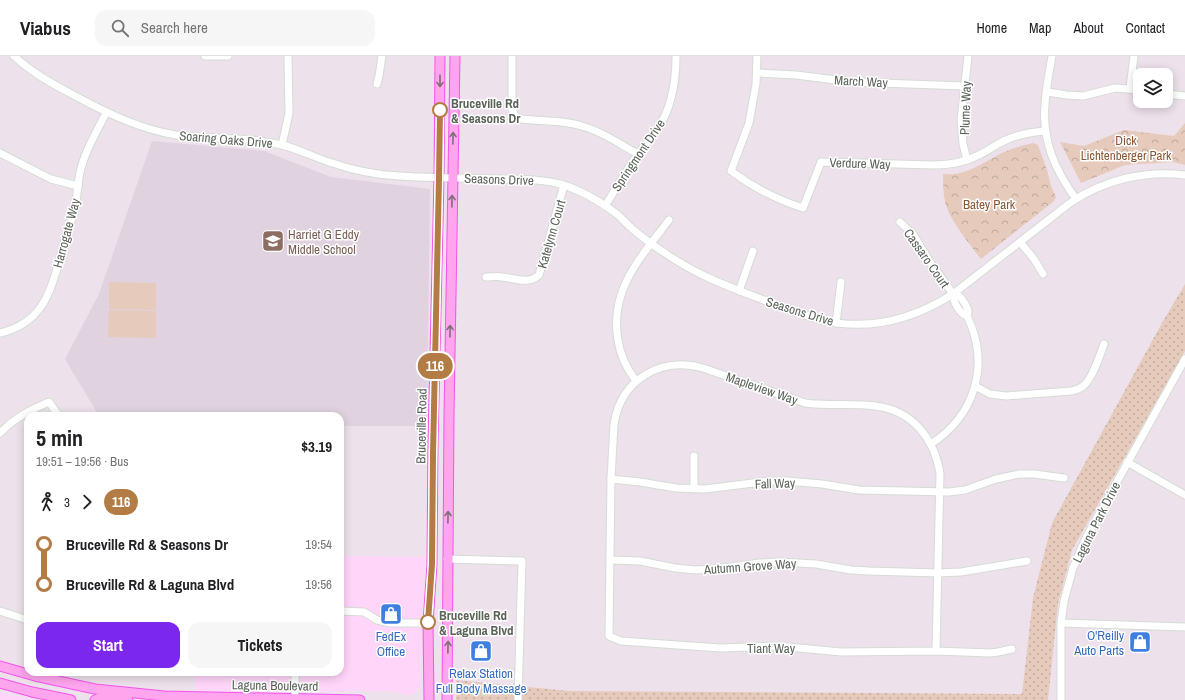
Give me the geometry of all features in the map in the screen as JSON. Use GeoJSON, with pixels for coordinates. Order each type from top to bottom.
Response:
{"type":"FeatureCollection","features":[{"type":"Feature","properties":{"kind":"main road","name":"Bruceville Road"},"geometry":{"type":"LineString","coordinates":[[429,700],[428,624],[432,564],[440,56]]}},
{"type":"Feature","properties":{"kind":"main road"},"geometry":{"type":"LineString","coordinates":[[447,700],[447,559],[455,56]]}},
{"type":"Feature","properties":{"kind":"main road","name":"Laguna Boulevard"},"geometry":{"type":"LineString","coordinates":[[0,666],[24,673]]}},
{"type":"Feature","properties":{"kind":"main road","name":"Laguna Boulevard"},"geometry":{"type":"LineString","coordinates":[[35,676],[95,689],[189,698],[360,700]]}},
{"type":"Feature","properties":{"kind":"main road"},"geometry":{"type":"LineString","coordinates":[[0,683],[32,692],[71,700]]}},
{"type":"Feature","properties":{"kind":"main road"},"geometry":{"type":"LineString","coordinates":[[95,700],[102,697],[128,700]]}},
{"type":"Feature","properties":{"kind":"street","name":"Soaring Oaks Drive"},"geometry":{"type":"LineString","coordinates":[[14,56],[34,73],[48,82],[106,112],[141,127],[175,135],[200,138],[246,139],[282,145],[331,163],[372,173],[397,176],[439,178],[452,177]]}},
{"type":"Feature","properties":{"kind":"street"},"geometry":{"type":"LineString","coordinates":[[205,56],[228,56]]}},
{"type":"Feature","properties":{"kind":"street"},"geometry":{"type":"LineString","coordinates":[[282,145],[289,113],[288,56]]}},
{"type":"Feature","properties":{"kind":"street"},"geometry":{"type":"LineString","coordinates":[[377,84],[382,56]]}},
{"type":"Feature","properties":{"kind":"street"},"geometry":{"type":"LineString","coordinates":[[512,56],[512,109],[514,114],[519,119],[569,123],[586,127],[638,154]]}},
{"type":"Feature","properties":{"kind":"street","name":"Springmont Drive"},"geometry":{"type":"LineString","coordinates":[[605,206],[638,154],[658,129],[665,115],[674,87],[676,56]]}},
{"type":"Feature","properties":{"kind":"street","name":"Verdure Way"},"geometry":{"type":"LineString","coordinates":[[757,56],[754,100],[749,123],[731,170],[745,182],[761,191],[786,203],[803,208],[821,162],[934,165],[951,164],[968,160],[1008,139],[1023,134],[1046,131]]}},
{"type":"Feature","properties":{"kind":"street","name":"Plume Way"},"geometry":{"type":"LineString","coordinates":[[968,56],[961,128],[963,144],[968,160]]}},
{"type":"Feature","properties":{"kind":"street"},"geometry":{"type":"LineString","coordinates":[[1052,56],[1044,113],[1046,131],[1056,167],[1076,199]]}},
{"type":"Feature","properties":{"kind":"street"},"geometry":{"type":"LineString","coordinates":[[1130,88],[1134,56]]}},
{"type":"Feature","properties":{"kind":"street","name":"March Way"},"geometry":{"type":"LineString","coordinates":[[757,73],[796,75],[852,82],[965,86]]}},
{"type":"Feature","properties":{"kind":"street"},"geometry":{"type":"LineString","coordinates":[[1046,92],[1083,96],[1115,88],[1133,89]]}},
{"type":"Feature","properties":{"kind":"street"},"geometry":{"type":"LineString","coordinates":[[1173,95],[1185,96]]}},
{"type":"Feature","properties":{"kind":"street","name":"Harrogate Way"},"geometry":{"type":"LineString","coordinates":[[0,333],[15,329],[28,320],[40,309],[46,299],[51,288],[74,210],[80,172],[84,158],[106,112]]}},
{"type":"Feature","properties":{"kind":"street"},"geometry":{"type":"LineString","coordinates":[[0,153],[51,179],[78,186]]}},
{"type":"Feature","properties":{"kind":"street","name":"Seasons Drive"},"geometry":{"type":"LineString","coordinates":[[452,177],[540,181],[564,185],[594,199],[605,206],[652,244],[702,275],[739,291],[819,319],[836,323],[868,323],[891,321],[923,311],[938,304],[1076,199],[1094,189],[1124,179],[1157,173],[1185,175]]}},
{"type":"Feature","properties":{"kind":"street","name":"Katelynn Court"},"geometry":{"type":"LineString","coordinates":[[486,277],[502,277],[526,281],[535,279],[539,275],[564,185]]}},
{"type":"Feature","properties":{"kind":"street"},"geometry":{"type":"LineString","coordinates":[[636,381],[620,352],[616,327],[617,310],[627,278],[669,220]]}},
{"type":"Feature","properties":{"kind":"street","name":"Cassaro Court"},"geometry":{"type":"LineString","coordinates":[[900,222],[913,234],[930,262],[953,294],[959,296],[965,304],[968,311],[967,316],[973,328],[977,345],[978,361],[975,386],[966,408],[957,422],[945,434],[931,444]]}},
{"type":"Feature","properties":{"kind":"street"},"geometry":{"type":"LineString","coordinates":[[1020,242],[1034,259],[1043,274]]}},
{"type":"Feature","properties":{"kind":"street"},"geometry":{"type":"LineString","coordinates":[[739,291],[754,251]]}},
{"type":"Feature","properties":{"kind":"street"},"geometry":{"type":"LineString","coordinates":[[836,323],[841,282]]}},
{"type":"Feature","properties":{"kind":"street"},"geometry":{"type":"LineString","coordinates":[[975,386],[990,394],[1006,396],[1076,390],[1087,382],[1104,344]]}},
{"type":"Feature","properties":{"kind":"street","name":"Laguna Park Drive"},"geometry":{"type":"LineString","coordinates":[[1061,700],[1061,622],[1068,584],[1079,551],[1185,359]]}},
{"type":"Feature","properties":{"kind":"street","name":"Mapleview Way"},"geometry":{"type":"LineString","coordinates":[[609,636],[611,479],[615,416],[621,400],[636,381],[647,373],[662,367],[679,365],[695,366],[805,402],[876,406],[891,409],[905,416],[917,425],[931,444],[937,458],[940,473],[936,651]]}},
{"type":"Feature","properties":{"kind":"street"},"geometry":{"type":"LineString","coordinates":[[27,412],[49,402],[56,412]]}},
{"type":"Feature","properties":{"kind":"street"},"geometry":{"type":"LineString","coordinates":[[0,433],[11,422],[24,414]]}},
{"type":"Feature","properties":{"kind":"street"},"geometry":{"type":"LineString","coordinates":[[694,456],[694,489]]}},
{"type":"Feature","properties":{"kind":"street"},"geometry":{"type":"LineString","coordinates":[[1127,462],[1185,494]]}},
{"type":"Feature","properties":{"kind":"street","name":"Fall Way"},"geometry":{"type":"LineString","coordinates":[[611,479],[694,489],[769,481],[787,481],[822,484],[859,490],[953,492],[965,490],[996,479],[1019,474],[1034,474],[1064,478]]}},
{"type":"Feature","properties":{"kind":"street"},"geometry":{"type":"LineString","coordinates":[[447,559],[522,561],[518,700]]}},
{"type":"Feature","properties":{"kind":"street","name":"Autumn Grove Way"},"geometry":{"type":"LineString","coordinates":[[610,560],[640,561],[675,568],[695,570],[779,562],[816,564],[852,570],[938,573],[961,572],[1027,561]]}},
{"type":"Feature","properties":{"kind":"street"},"geometry":{"type":"LineString","coordinates":[[0,611],[24,619]]}},
{"type":"Feature","properties":{"kind":"street"},"geometry":{"type":"LineString","coordinates":[[344,611],[364,612],[377,620],[390,623],[428,624]]}},
{"type":"Feature","properties":{"kind":"street"},"geometry":{"type":"LineString","coordinates":[[1061,622],[1185,627]]}},
{"type":"Feature","properties":{"kind":"street","name":"Tiant Way"},"geometry":{"type":"LineString","coordinates":[[609,636],[620,641],[720,648],[778,646],[841,652],[936,651],[990,653],[1005,651],[1012,648]]}},
{"type":"Feature","properties":{"kind":"street"},"geometry":{"type":"LineString","coordinates":[[295,676],[295,699]]}},
{"type":"Feature","properties":{"kind":"shaded area","name":"Harriet G Eddy Middle School"},"geometry":{"type":"Polygon","coordinates":[[[152,141],[264,151],[331,177],[430,189],[427,426],[344,426],[344,412],[97,412],[65,359],[99,294],[152,141]]]}},
{"type":"Feature","properties":{"kind":"shaded area"},"geometry":{"type":"Polygon","coordinates":[[[344,556],[425,557],[420,685],[416,693],[406,695],[391,691],[299,693],[195,691],[195,676],[344,676],[344,556]]]}},
{"type":"Feature","properties":{"kind":"shaded area"},"geometry":{"type":"Polygon","coordinates":[[[0,692],[8,694],[37,700],[0,700],[0,692]]]}},
{"type":"Feature","properties":{"kind":"green space","name":"Dick Lichtenberger Park"},"geometry":{"type":"Polygon","coordinates":[[[1185,123],[1185,165],[1173,162],[1125,165],[1081,183],[1060,142],[1084,146],[1124,130],[1174,136],[1185,123]]]}},
{"type":"Feature","properties":{"kind":"green space","name":"Batey Park"},"geometry":{"type":"Polygon","coordinates":[[[1033,143],[1038,145],[1056,197],[1054,201],[981,259],[960,232],[947,209],[944,195],[943,174],[967,171],[1007,151],[1033,143]]]}},
{"type":"Feature","properties":{"kind":"green space"},"geometry":{"type":"Polygon","coordinates":[[[968,189],[980,189],[979,215],[967,214],[968,189]]]}},
{"type":"Feature","properties":{"kind":"green space"},"geometry":{"type":"Polygon","coordinates":[[[983,189],[996,189],[995,215],[983,215],[983,189]]]}},
{"type":"Feature","properties":{"kind":"green space"},"geometry":{"type":"Polygon","coordinates":[[[998,190],[1011,190],[1010,216],[998,216],[998,190]]]}},
{"type":"Feature","properties":{"kind":"green space"},"geometry":{"type":"Polygon","coordinates":[[[109,282],[156,283],[156,310],[109,309],[109,282]]]}},
{"type":"Feature","properties":{"kind":"green space"},"geometry":{"type":"Polygon","coordinates":[[[1185,284],[1185,351],[1072,550],[1058,603],[1048,700],[456,700],[456,680],[569,691],[1022,694],[1033,598],[1052,523],[1185,284]]]}},
{"type":"Feature","properties":{"kind":"green space"},"geometry":{"type":"Polygon","coordinates":[[[109,310],[156,311],[156,338],[108,337],[109,310]]]}},
{"type":"Feature","properties":{"kind":"bus line","name":"116"},"geometry":{"type":"LineString","coordinates":[[428,622],[432,564],[440,110]]}},
{"type":"Feature","properties":{"kind":"place","name":"Bruceville Rd & Seasons Dr"},"geometry":{"type":"Point","coordinates":[440,110]}},
{"type":"Feature","properties":{"kind":"place","name":"Harriet G Eddy Middle School"},"geometry":{"type":"Point","coordinates":[273,241]}},
{"type":"Feature","properties":{"kind":"place","name":"FedEx Office"},"geometry":{"type":"Point","coordinates":[391,614]}},
{"type":"Feature","properties":{"kind":"place","name":"Bruceville Rd & Laguna Blvd"},"geometry":{"type":"Point","coordinates":[428,622]}},
{"type":"Feature","properties":{"kind":"place","name":"O'Reilly Auto Parts"},"geometry":{"type":"Point","coordinates":[1140,642]}},
{"type":"Feature","properties":{"kind":"place","name":"Relax Station Full Body Massage"},"geometry":{"type":"Point","coordinates":[481,651]}}]}
